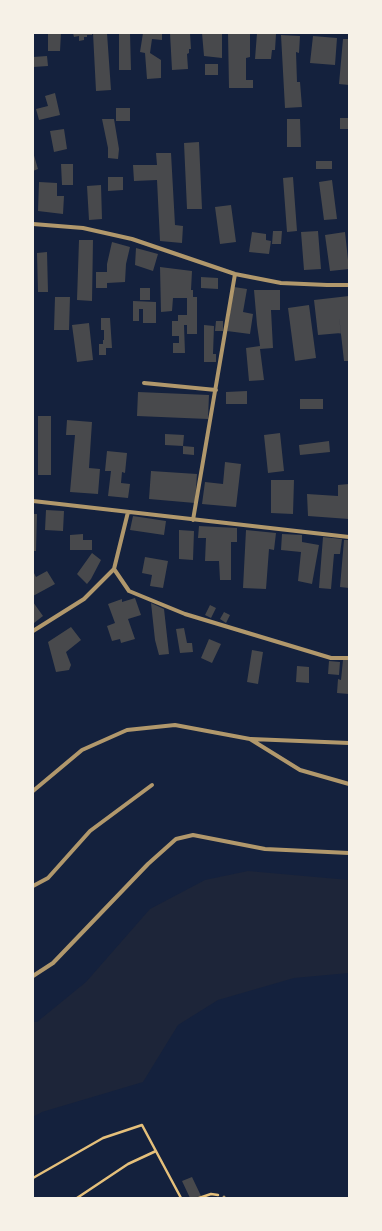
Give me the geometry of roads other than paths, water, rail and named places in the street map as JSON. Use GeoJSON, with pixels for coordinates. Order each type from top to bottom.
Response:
{"type":"FeatureCollection","features":[{"type":"Feature","properties":{"kind":"street"},"geometry":{"type":"LineString","coordinates":[[33,224],[83,228],[132,240],[236,274],[281,283],[327,286],[349,285]]}},
{"type":"Feature","properties":{"kind":"street"},"geometry":{"type":"LineString","coordinates":[[193,520],[236,274]]}},
{"type":"Feature","properties":{"kind":"street"},"geometry":{"type":"LineString","coordinates":[[144,382],[216,390]]}},
{"type":"Feature","properties":{"kind":"street"},"geometry":{"type":"LineString","coordinates":[[33,501],[349,537]]}},
{"type":"Feature","properties":{"kind":"street"},"geometry":{"type":"LineString","coordinates":[[33,631],[84,599],[114,569],[128,512]]}},
{"type":"Feature","properties":{"kind":"street"},"geometry":{"type":"LineString","coordinates":[[114,569],[129,591],[185,614],[331,658],[349,658]]}},
{"type":"Feature","properties":{"kind":"street"},"geometry":{"type":"LineString","coordinates":[[33,791],[82,750],[127,730],[175,725],[250,739],[349,742]]}},
{"type":"Feature","properties":{"kind":"street"},"geometry":{"type":"LineString","coordinates":[[250,739],[300,770],[349,784]]}},
{"type":"Feature","properties":{"kind":"street"},"geometry":{"type":"LineString","coordinates":[[33,886],[48,878],[90,830],[152,785]]}},
{"type":"Feature","properties":{"kind":"street"},"geometry":{"type":"LineString","coordinates":[[33,976],[53,963],[148,864],[176,839],[193,835],[265,849],[349,853]]}}]}
